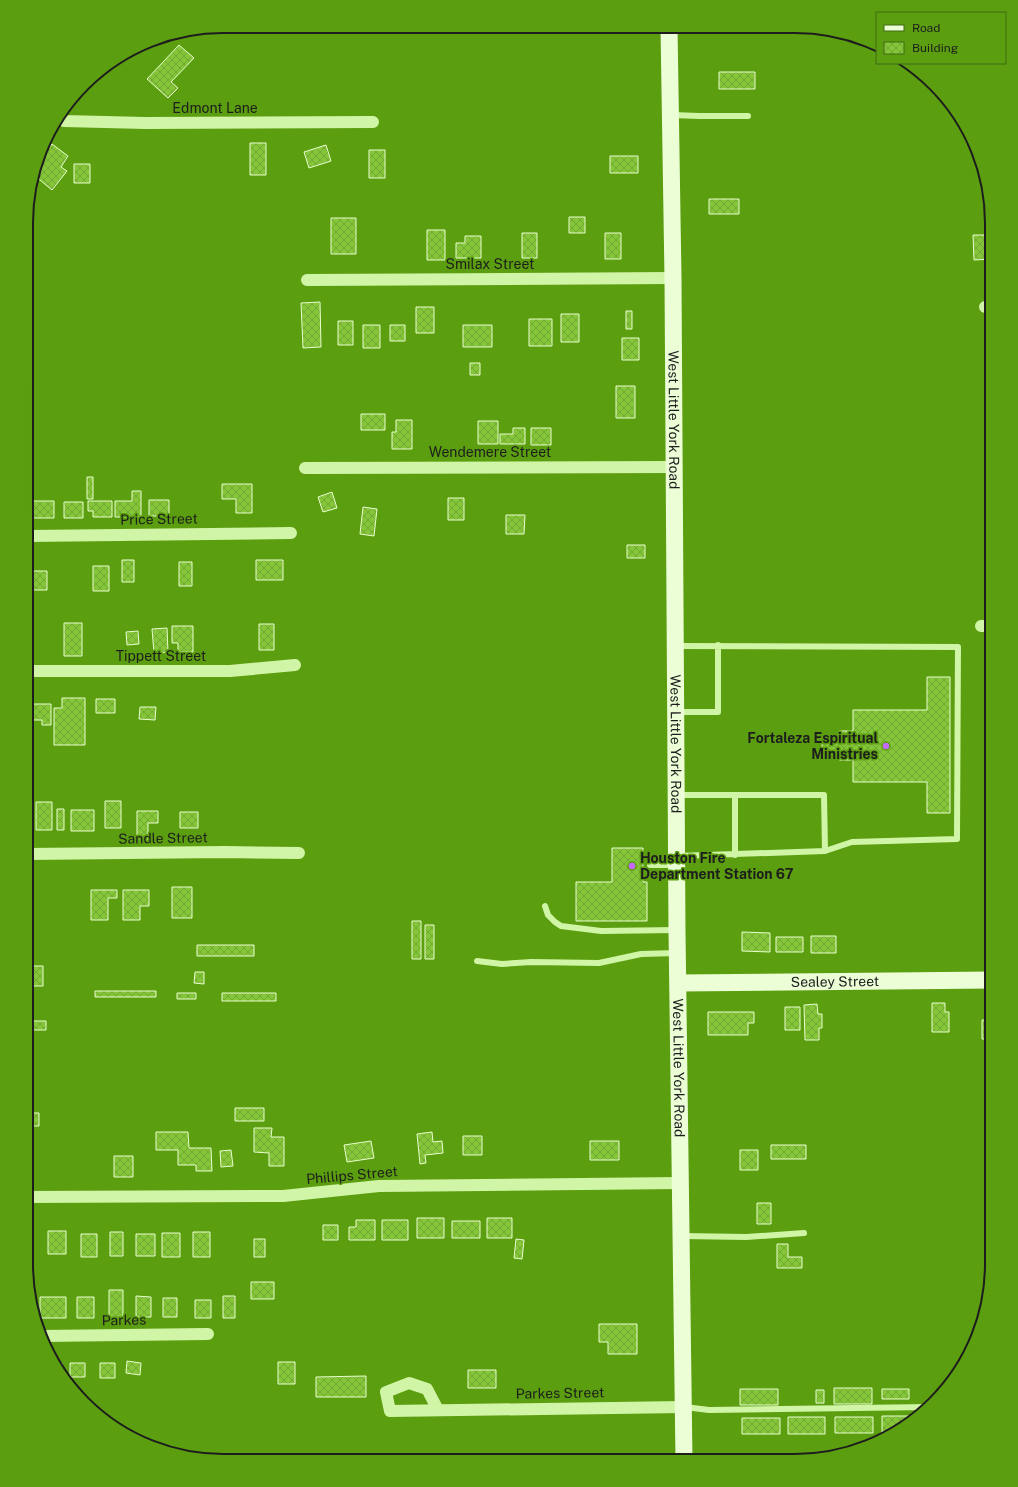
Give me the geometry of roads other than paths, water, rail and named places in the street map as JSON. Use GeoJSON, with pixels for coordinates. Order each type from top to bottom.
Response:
{"type":"FeatureCollection","features":[{"type":"Feature","properties":{"kind":"street","name":"West Little York Road"},"geometry":{"type":"LineString","coordinates":[[669,33],[673,278],[677,930],[679,983],[684,1454]]}},
{"type":"Feature","properties":{"kind":"street","name":"Edmont Lane"},"geometry":{"type":"LineString","coordinates":[[63,121],[145,123],[373,122]]}},
{"type":"Feature","properties":{"kind":"street","name":"Smilax Street"},"geometry":{"type":"LineString","coordinates":[[307,280],[673,278]]}},
{"type":"Feature","properties":{"kind":"street","name":"Wendemere Street"},"geometry":{"type":"LineString","coordinates":[[305,468],[674,467]]}},
{"type":"Feature","properties":{"kind":"street","name":"Price Street"},"geometry":{"type":"LineString","coordinates":[[33,536],[290,533]]}},
{"type":"Feature","properties":{"kind":"street","name":"Tippett Street"},"geometry":{"type":"LineString","coordinates":[[33,671],[230,671],[295,665]]}},
{"type":"Feature","properties":{"kind":"street","name":"Sandle Street"},"geometry":{"type":"LineString","coordinates":[[33,854],[225,852],[299,853]]}},
{"type":"Feature","properties":{"kind":"street","name":"Sealey Street"},"geometry":{"type":"LineString","coordinates":[[679,983],[985,980]]}},
{"type":"Feature","properties":{"kind":"street","name":"Phillips Street"},"geometry":{"type":"LineString","coordinates":[[33,1197],[283,1196],[380,1186],[681,1183]]}},
{"type":"Feature","properties":{"kind":"street","name":"Parkes"},"geometry":{"type":"LineString","coordinates":[[47,1336],[208,1334]]}},
{"type":"Feature","properties":{"kind":"street","name":"Parkes Street"},"geometry":{"type":"LineString","coordinates":[[438,1410],[683,1406]]}},
{"type":"Feature","properties":{"kind":"lane"},"geometry":{"type":"LineString","coordinates":[[671,115],[748,116]]}},
{"type":"Feature","properties":{"kind":"lane"},"geometry":{"type":"LineString","coordinates":[[676,712],[718,712],[718,645]]}},
{"type":"Feature","properties":{"kind":"lane"},"geometry":{"type":"LineString","coordinates":[[650,865],[735,854],[825,851],[852,842],[957,839],[958,647],[675,646]]}},
{"type":"Feature","properties":{"kind":"lane"},"geometry":{"type":"LineString","coordinates":[[677,795],[824,795],[825,851]]}},
{"type":"Feature","properties":{"kind":"lane"},"geometry":{"type":"LineString","coordinates":[[735,795],[735,854]]}},
{"type":"Feature","properties":{"kind":"lane"},"geometry":{"type":"LineString","coordinates":[[545,906],[548,914],[561,926],[601,931],[677,930]]}},
{"type":"Feature","properties":{"kind":"lane"},"geometry":{"type":"LineString","coordinates":[[477,961],[502,964],[531,962],[599,963],[641,954],[678,953]]}},
{"type":"Feature","properties":{"kind":"lane"},"geometry":{"type":"LineString","coordinates":[[681,1236],[746,1237],[804,1234]]}},
{"type":"Feature","properties":{"kind":"lane"},"geometry":{"type":"LineString","coordinates":[[683,1406],[710,1410],[920,1407]]}},
{"type":"Feature","properties":{"kind":"place","name":"Fortaleza Espiritual Ministries"},"geometry":{"type":"Point","coordinates":[886,746]}},
{"type":"Feature","properties":{"kind":"place","name":"Houston Fire Department Station 67"},"geometry":{"type":"Point","coordinates":[632,866]}}]}
